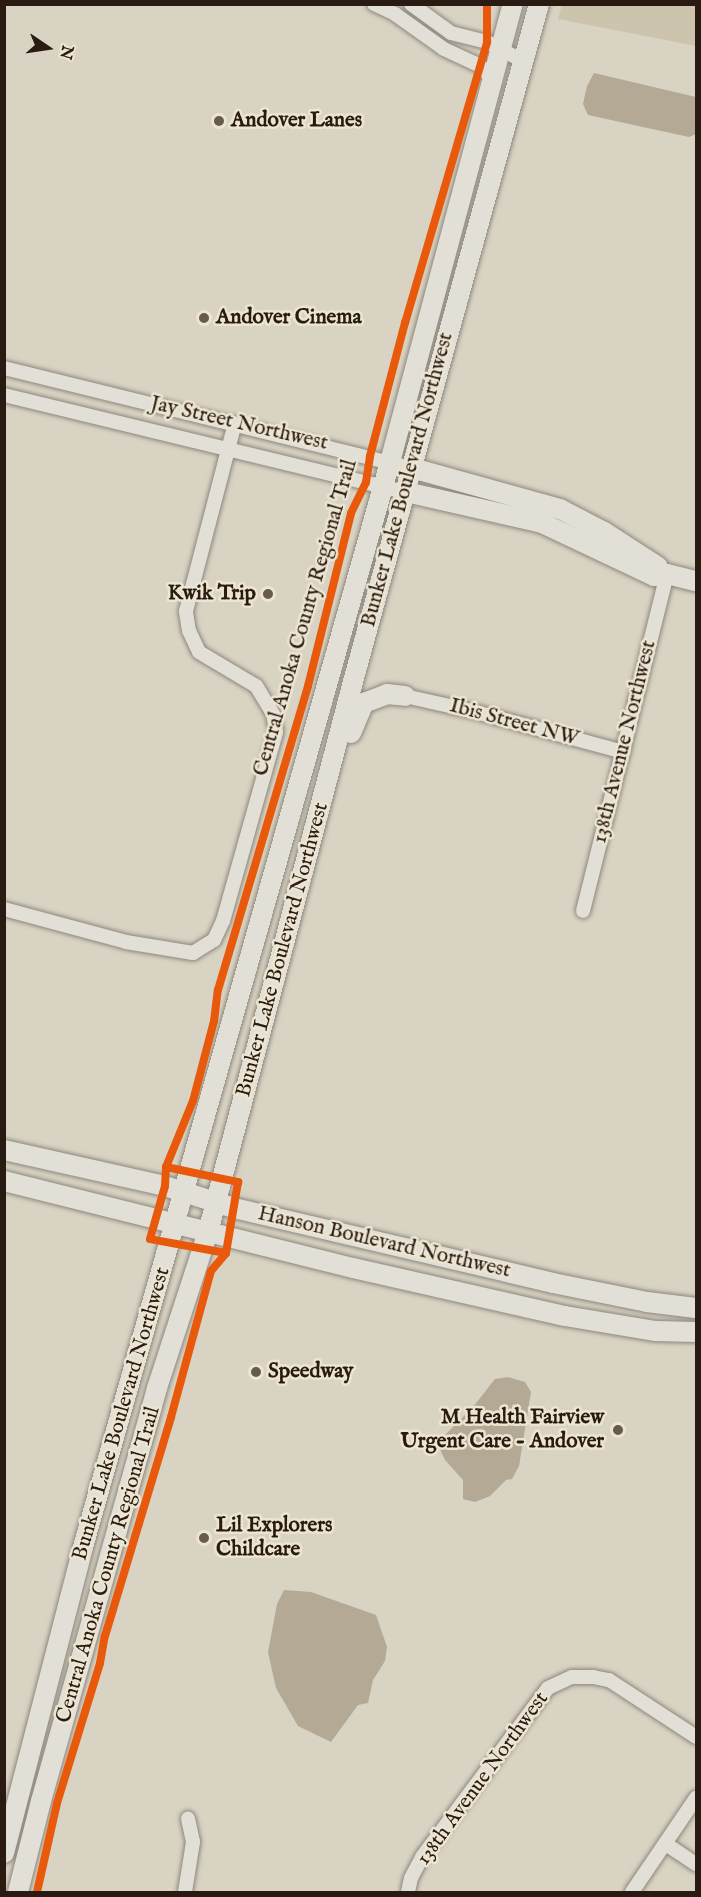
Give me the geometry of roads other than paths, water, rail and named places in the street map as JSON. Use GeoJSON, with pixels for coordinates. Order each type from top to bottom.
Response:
{"type":"FeatureCollection","features":[{"type":"Feature","properties":{"kind":"main road","name":"Bunker Lake Boulevard Northwest"},"geometry":{"type":"LineString","coordinates":[[4,1853],[81,1558],[177,1223],[275,862],[390,462],[513,4]]}},
{"type":"Feature","properties":{"kind":"main road","name":"Bunker Lake Boulevard Northwest"},"geometry":{"type":"LineString","coordinates":[[18,1893],[41,1801],[157,1388],[208,1232],[405,492],[539,4]]}},
{"type":"Feature","properties":{"kind":"main road","name":"Jay Street Northwest"},"geometry":{"type":"LineString","coordinates":[[412,468],[560,509],[604,532],[668,574],[696,581]]}},
{"type":"Feature","properties":{"kind":"main road","name":"Jay Street Northwest"},"geometry":{"type":"LineString","coordinates":[[405,492],[542,523],[654,576],[668,574]]}},
{"type":"Feature","properties":{"kind":"main road"},"geometry":{"type":"LineString","coordinates":[[319,813],[335,784],[359,709],[364,703],[376,697],[387,694],[405,696]]}},
{"type":"Feature","properties":{"kind":"main road","name":"Hanson Boulevard Northwest"},"geometry":{"type":"LineString","coordinates":[[4,1150],[185,1191],[215,1202],[553,1283],[647,1302],[696,1308]]}},
{"type":"Feature","properties":{"kind":"main road","name":"Hanson Boulevard Northwest"},"geometry":{"type":"LineString","coordinates":[[4,1181],[208,1232],[587,1320],[656,1331],[696,1332]]}},
{"type":"Feature","properties":{"kind":"street"},"geometry":{"type":"LineString","coordinates":[[374,4],[395,14],[444,49],[480,66],[493,79]]}},
{"type":"Feature","properties":{"kind":"street"},"geometry":{"type":"LineString","coordinates":[[411,4],[451,33],[487,42],[523,61]]}},
{"type":"Feature","properties":{"kind":"street","name":"Jay Street Northwest"},"geometry":{"type":"LineString","coordinates":[[4,368],[412,468]]}},
{"type":"Feature","properties":{"kind":"street","name":"Jay Street Northwest"},"geometry":{"type":"LineString","coordinates":[[4,395],[405,492]]}},
{"type":"Feature","properties":{"kind":"street"},"geometry":{"type":"LineString","coordinates":[[4,909],[126,942],[193,953],[214,940],[223,921],[276,732],[273,714],[256,686],[199,652],[189,631],[186,611],[235,423]]}},
{"type":"Feature","properties":{"kind":"street","name":"138th Avenue Northwest"},"geometry":{"type":"LineString","coordinates":[[583,911],[668,574]]}},
{"type":"Feature","properties":{"kind":"street","name":"Ibis Street NW"},"geometry":{"type":"LineString","coordinates":[[405,696],[472,711],[624,752]]}},
{"type":"Feature","properties":{"kind":"street","name":"138th Avenue Northwest"},"geometry":{"type":"LineString","coordinates":[[408,1893],[411,1878],[422,1857],[548,1688],[572,1677],[609,1680],[696,1737]]}},
{"type":"Feature","properties":{"kind":"street"},"geometry":{"type":"LineString","coordinates":[[632,1893],[696,1798]]}},
{"type":"Feature","properties":{"kind":"street"},"geometry":{"type":"LineString","coordinates":[[186,1893],[193,1842],[188,1819]]}},
{"type":"Feature","properties":{"kind":"street"},"geometry":{"type":"LineString","coordinates":[[666,1844],[696,1864]]}},
{"type":"Feature","properties":{"kind":"place","name":"Andover Lanes"},"geometry":{"type":"Point","coordinates":[219,121]}},
{"type":"Feature","properties":{"kind":"place","name":"Andover Cinema"},"geometry":{"type":"Point","coordinates":[204,318]}},
{"type":"Feature","properties":{"kind":"place","name":"Kwik Trip"},"geometry":{"type":"Point","coordinates":[268,594]}},
{"type":"Feature","properties":{"kind":"place","name":"Speedway"},"geometry":{"type":"Point","coordinates":[256,1372]}},
{"type":"Feature","properties":{"kind":"place","name":"M Health Fairview Urgent Care - Andover"},"geometry":{"type":"Point","coordinates":[618,1430]}},
{"type":"Feature","properties":{"kind":"place","name":"Lil Explorers Childcare"},"geometry":{"type":"Point","coordinates":[204,1538]}}]}
